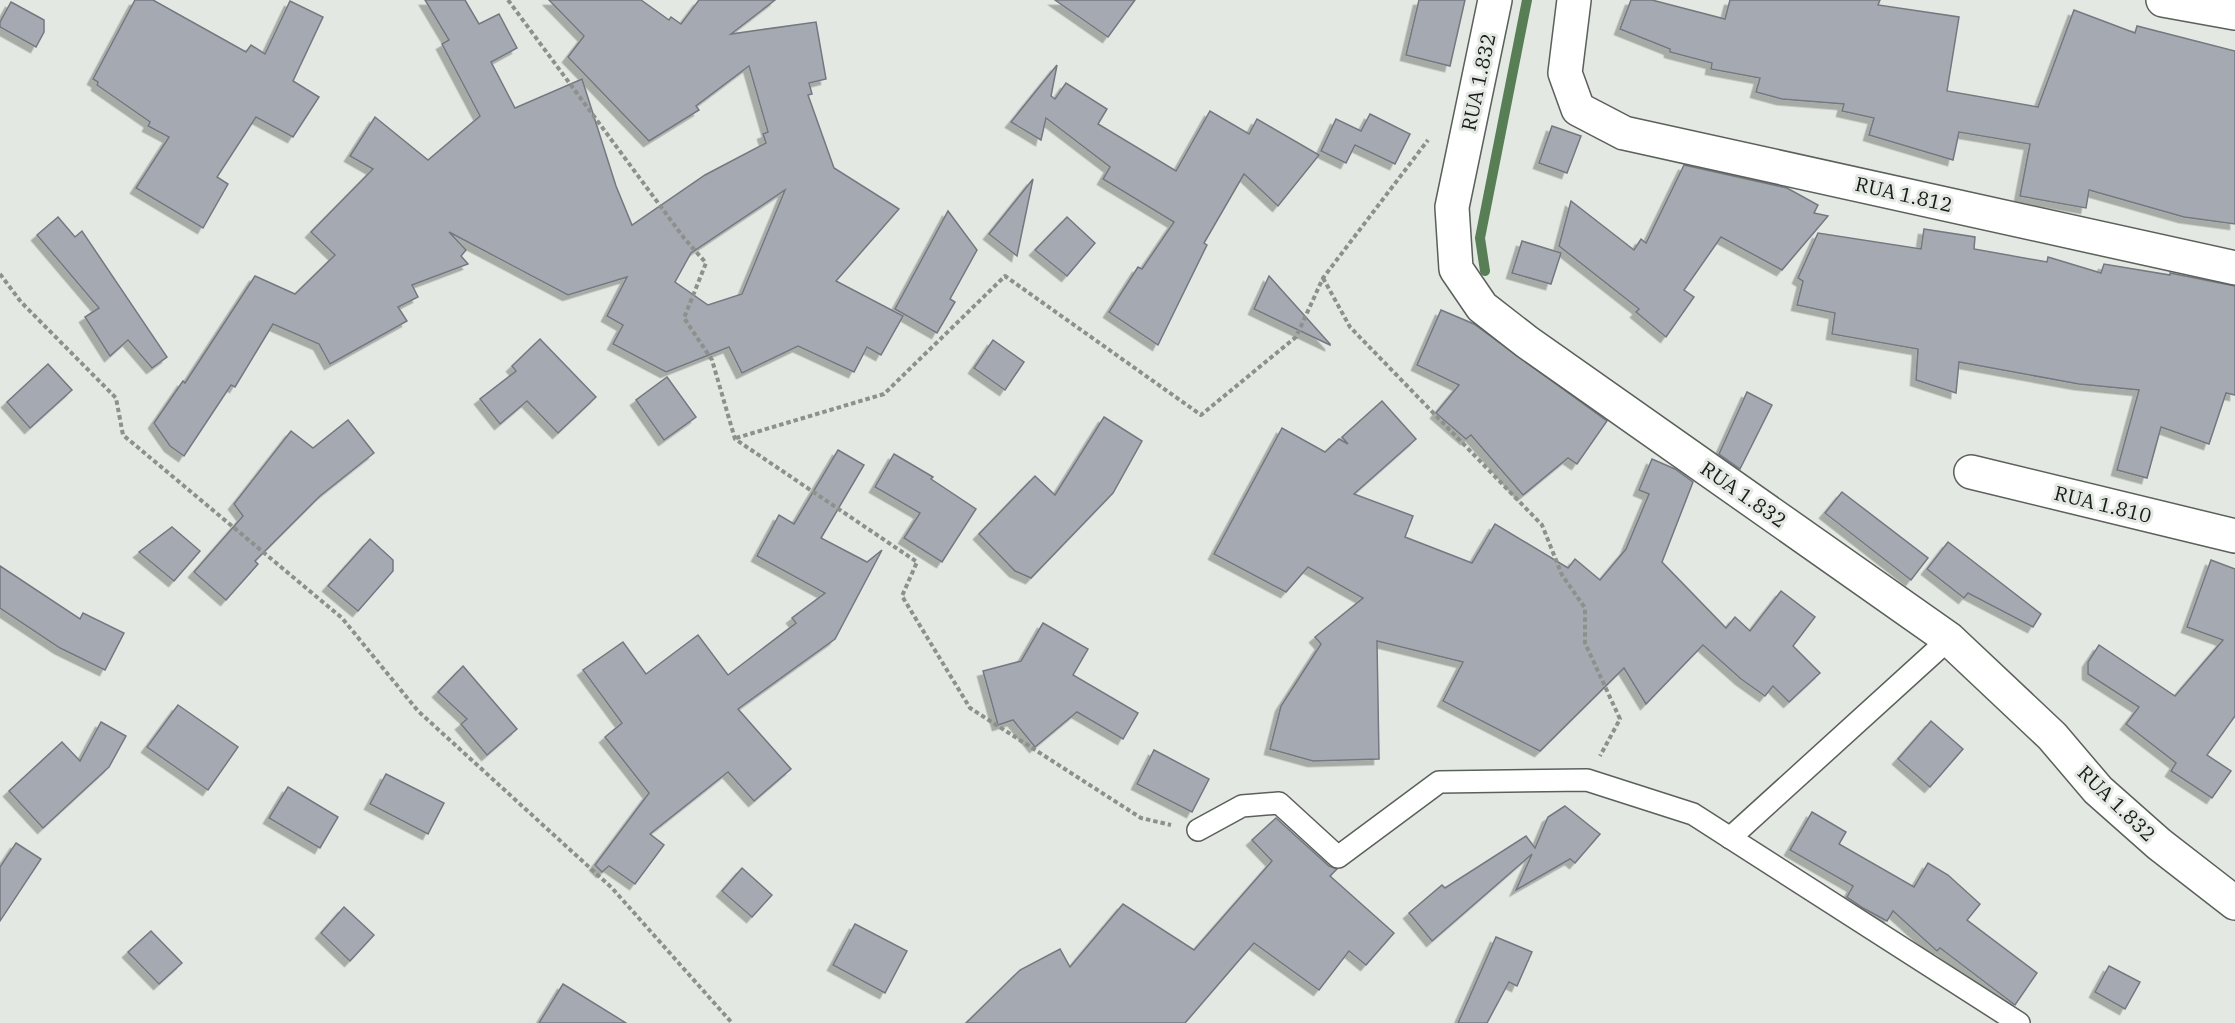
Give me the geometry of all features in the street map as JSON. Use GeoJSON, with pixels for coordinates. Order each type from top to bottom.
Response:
{"type":"FeatureCollection","features":[{"type":"Feature","properties":{"kind":"street","name":"RUA 1.832"},"geometry":{"type":"LineString","coordinates":[[1495,0],[1452,207],[1456,269],[1482,307],[1527,342],[1949,639],[2052,736],[2098,790],[2159,844],[2235,903]]}},
{"type":"Feature","properties":{"kind":"street","name":"RUA 1.812"},"geometry":{"type":"LineString","coordinates":[[1574,0],[1565,73],[1578,110],[1624,133],[2235,268]]}},
{"type":"Feature","properties":{"kind":"street"},"geometry":{"type":"LineString","coordinates":[[2163,0],[2235,13]]}},
{"type":"Feature","properties":{"kind":"street","name":"RUA 1.810"},"geometry":{"type":"LineString","coordinates":[[1971,472],[2235,536]]}},
{"type":"Feature","properties":{"kind":"lane"},"geometry":{"type":"LineString","coordinates":[[1730,838],[1949,639]]}},
{"type":"Feature","properties":{"kind":"lane"},"geometry":{"type":"LineString","coordinates":[[1198,830],[1242,807],[1279,803],[1338,857],[1439,782],[1587,780],[1693,814],[2019,1023]]}},
{"type":"Feature","properties":{"kind":"path"},"geometry":{"type":"LineString","coordinates":[[508,0],[677,229],[706,263],[684,318],[712,360],[735,439],[917,562],[902,596],[970,708],[1141,818],[1198,830]]}},
{"type":"Feature","properties":{"kind":"path"},"geometry":{"type":"LineString","coordinates":[[735,439],[884,394],[1005,276],[1201,416],[1296,337],[1323,278],[1429,139],[1465,144]]}},
{"type":"Feature","properties":{"kind":"path"},"geometry":{"type":"LineString","coordinates":[[0,274],[21,302],[116,398],[123,435],[342,618],[418,711],[612,888],[732,1023]]}},
{"type":"Feature","properties":{"kind":"path"},"geometry":{"type":"LineString","coordinates":[[1323,278],[1350,327],[1542,525],[1562,575],[1585,608],[1585,643],[1620,719],[1587,780]]}},
{"type":"Feature","properties":{"kind":"building"},"geometry":{"type":"Polygon","coordinates":[[[135,0],[153,0],[246,52],[251,45],[265,54],[290,1],[323,17],[293,81],[319,97],[293,137],[256,117],[217,177],[228,184],[203,228],[136,188],[169,137],[148,126],[150,122],[97,85],[98,82],[93,79],[135,0]]]}},
{"type":"Feature","properties":{"kind":"building"},"geometry":{"type":"Polygon","coordinates":[[[425,0],[465,0],[479,24],[499,14],[517,48],[491,62],[515,108],[582,79],[616,186],[632,225],[705,175],[766,143],[763,134],[768,132],[749,66],[696,106],[699,110],[649,141],[568,57],[584,36],[549,0],[641,0],[669,20],[671,17],[681,24],[699,0],[775,0],[731,34],[816,22],[826,79],[809,83],[812,94],[808,95],[834,168],[899,209],[836,281],[903,316],[881,355],[867,347],[854,372],[798,346],[742,373],[729,347],[666,372],[613,344],[623,325],[607,316],[627,277],[568,295],[449,232],[466,250],[461,256],[468,264],[412,285],[418,297],[398,307],[407,321],[330,364],[319,344],[273,324],[235,387],[231,385],[184,456],[170,446],[154,423],[183,381],[185,383],[255,276],[295,294],[335,255],[311,232],[373,169],[350,156],[375,117],[428,160],[480,116],[442,44],[449,40],[425,0]],[[785,190],[691,253],[675,282],[708,305],[742,294],[785,190]]]}},
{"type":"Feature","properties":{"kind":"building"},"geometry":{"type":"Polygon","coordinates":[[[1055,0],[1135,0],[1108,37],[1055,0]]]}},
{"type":"Feature","properties":{"kind":"building"},"geometry":{"type":"Polygon","coordinates":[[[1419,0],[1465,0],[1450,66],[1406,55],[1419,0]]]}},
{"type":"Feature","properties":{"kind":"building"},"geometry":{"type":"Polygon","coordinates":[[[1631,0],[1652,0],[1725,19],[1730,0],[1880,0],[1878,5],[1959,17],[1947,91],[2038,107],[2074,10],[2135,33],[2137,26],[2235,51],[2235,224],[2184,217],[2089,190],[2086,208],[2020,196],[2030,144],[1959,132],[1953,160],[1869,135],[1874,118],[1842,111],[1844,104],[1782,99],[1756,92],[1760,78],[1711,69],[1712,63],[1670,52],[1670,49],[1620,29],[1631,0]]]}},
{"type":"Feature","properties":{"kind":"building"},"geometry":{"type":"Polygon","coordinates":[[[11,2],[44,20],[44,32],[36,47],[0,27],[0,22],[11,2]]]}},
{"type":"Feature","properties":{"kind":"building"},"geometry":{"type":"Polygon","coordinates":[[[1057,65],[1051,96],[1055,99],[1066,83],[1107,109],[1098,124],[1176,171],[1210,111],[1249,134],[1257,119],[1319,155],[1278,206],[1244,174],[1204,243],[1207,245],[1158,345],[1109,312],[1138,267],[1142,269],[1174,222],[1103,179],[1110,167],[1046,118],[1041,140],[1011,122],[1057,65]]]}},
{"type":"Feature","properties":{"kind":"building"},"geometry":{"type":"Polygon","coordinates":[[[1370,114],[1410,134],[1395,164],[1355,145],[1346,163],[1321,151],[1336,119],[1361,131],[1370,114]]]}},
{"type":"Feature","properties":{"kind":"building"},"geometry":{"type":"Polygon","coordinates":[[[1552,126],[1581,136],[1567,173],[1539,163],[1552,126]]]}},
{"type":"Feature","properties":{"kind":"building"},"geometry":{"type":"Polygon","coordinates":[[[1684,165],[1787,188],[1818,205],[1814,213],[1828,216],[1782,270],[1721,237],[1684,290],[1694,297],[1666,337],[1636,312],[1639,309],[1559,246],[1571,201],[1634,250],[1641,239],[1646,243],[1684,165]]]}},
{"type":"Feature","properties":{"kind":"building"},"geometry":{"type":"Polygon","coordinates":[[[1033,179],[1017,256],[989,234],[1033,179]]]}},
{"type":"Feature","properties":{"kind":"building"},"geometry":{"type":"Polygon","coordinates":[[[948,211],[977,250],[950,299],[955,302],[937,333],[895,309],[948,211]]]}},
{"type":"Feature","properties":{"kind":"building"},"geometry":{"type":"Polygon","coordinates":[[[58,217],[75,237],[82,231],[167,357],[152,368],[128,340],[110,356],[85,317],[99,308],[37,235],[58,217]]]}},
{"type":"Feature","properties":{"kind":"building"},"geometry":{"type":"Polygon","coordinates":[[[1067,217],[1095,243],[1067,276],[1035,250],[1067,217]]]}},
{"type":"Feature","properties":{"kind":"building"},"geometry":{"type":"Polygon","coordinates":[[[1924,229],[1975,237],[1974,249],[2047,262],[2048,257],[2101,273],[2104,264],[2170,275],[2170,273],[2235,286],[2235,395],[2226,393],[2209,444],[2161,427],[2147,478],[2117,470],[2139,390],[2079,384],[1959,362],[1956,393],[1916,380],[1918,349],[1832,334],[1835,313],[1797,305],[1803,281],[1798,278],[1818,233],[1921,249],[1924,229]]]}},
{"type":"Feature","properties":{"kind":"building"},"geometry":{"type":"Polygon","coordinates":[[[1522,241],[1561,253],[1551,284],[1512,273],[1522,241]]]}},
{"type":"Feature","properties":{"kind":"building"},"geometry":{"type":"Polygon","coordinates":[[[1269,276],[1330,344],[1330,345],[1254,309],[1269,276]]]}},
{"type":"Feature","properties":{"kind":"building"},"geometry":{"type":"Polygon","coordinates":[[[1441,310],[1474,324],[1607,421],[1577,464],[1568,458],[1523,495],[1471,435],[1466,439],[1436,413],[1459,385],[1417,365],[1441,310]]]}},
{"type":"Feature","properties":{"kind":"building"},"geometry":{"type":"Polygon","coordinates":[[[540,339],[596,397],[558,433],[527,401],[500,424],[480,399],[516,371],[512,366],[540,339]]]}},
{"type":"Feature","properties":{"kind":"building"},"geometry":{"type":"Polygon","coordinates":[[[993,340],[1024,362],[1005,390],[974,368],[993,340]]]}},
{"type":"Feature","properties":{"kind":"building"},"geometry":{"type":"Polygon","coordinates":[[[48,364],[72,390],[30,428],[7,402],[48,364]]]}},
{"type":"Feature","properties":{"kind":"building"},"geometry":{"type":"Polygon","coordinates":[[[667,377],[696,417],[664,440],[636,400],[667,377]]]}},
{"type":"Feature","properties":{"kind":"building"},"geometry":{"type":"Polygon","coordinates":[[[1747,392],[1772,405],[1740,469],[1719,454],[1747,392]]]}},
{"type":"Feature","properties":{"kind":"building"},"geometry":{"type":"Polygon","coordinates":[[[1382,401],[1416,439],[1354,494],[1413,516],[1405,537],[1472,563],[1495,524],[1568,568],[1575,559],[1600,580],[1626,549],[1649,494],[1639,490],[1652,459],[1675,469],[1693,482],[1662,562],[1726,628],[1735,617],[1750,631],[1781,591],[1815,617],[1793,646],[1820,673],[1789,702],[1773,686],[1765,696],[1741,679],[1703,645],[1646,704],[1624,668],[1540,751],[1443,701],[1463,662],[1377,641],[1379,759],[1313,761],[1270,749],[1281,706],[1321,644],[1315,637],[1363,598],[1308,567],[1286,592],[1214,554],[1282,428],[1325,452],[1339,439],[1348,444],[1342,437],[1382,401]]]}},
{"type":"Feature","properties":{"kind":"building"},"geometry":{"type":"Polygon","coordinates":[[[1104,417],[1142,441],[1113,493],[1031,578],[1015,571],[979,534],[1035,476],[1055,495],[1104,417]]]}},
{"type":"Feature","properties":{"kind":"building"},"geometry":{"type":"Polygon","coordinates":[[[348,420],[374,453],[320,496],[255,561],[258,564],[226,600],[194,572],[243,516],[234,504],[291,431],[313,448],[348,420]]]}},
{"type":"Feature","properties":{"kind":"building"},"geometry":{"type":"Polygon","coordinates":[[[838,450],[864,465],[821,538],[867,562],[882,550],[835,639],[738,709],[791,769],[754,801],[728,772],[650,834],[664,845],[635,884],[609,866],[602,872],[595,865],[649,793],[605,737],[622,723],[583,670],[623,642],[646,674],[698,635],[728,675],[796,623],[792,618],[825,593],[757,556],[779,515],[794,524],[838,450]]]}},
{"type":"Feature","properties":{"kind":"building"},"geometry":{"type":"Polygon","coordinates":[[[894,454],[933,477],[931,479],[976,509],[942,562],[904,538],[920,513],[875,487],[894,454]]]}},
{"type":"Feature","properties":{"kind":"building"},"geometry":{"type":"Polygon","coordinates":[[[1842,492],[1928,558],[1911,580],[1825,513],[1842,492]]]}},
{"type":"Feature","properties":{"kind":"building"},"geometry":{"type":"Polygon","coordinates":[[[172,527],[200,551],[174,581],[139,552],[172,527]]]}},
{"type":"Feature","properties":{"kind":"building"},"geometry":{"type":"Polygon","coordinates":[[[370,539],[393,560],[393,571],[358,611],[328,586],[370,539]]]}},
{"type":"Feature","properties":{"kind":"building"},"geometry":{"type":"Polygon","coordinates":[[[1948,542],[2041,614],[2033,627],[1968,593],[1964,598],[1927,569],[1948,542]]]}},
{"type":"Feature","properties":{"kind":"building"},"geometry":{"type":"Polygon","coordinates":[[[2211,560],[2235,569],[2235,716],[2207,755],[2231,771],[2212,798],[2171,771],[2176,763],[2126,724],[2139,707],[2088,674],[2088,662],[2099,645],[2175,696],[2223,640],[2187,627],[2211,560]]]}},
{"type":"Feature","properties":{"kind":"building"},"geometry":{"type":"Polygon","coordinates":[[[0,566],[80,619],[83,613],[124,633],[105,670],[60,648],[0,608],[0,566]]]}},
{"type":"Feature","properties":{"kind":"building"},"geometry":{"type":"Polygon","coordinates":[[[1043,623],[1088,649],[1073,675],[1138,713],[1123,739],[1077,712],[1035,747],[1013,720],[998,725],[983,671],[1021,661],[1043,623]]]}},
{"type":"Feature","properties":{"kind":"building"},"geometry":{"type":"Polygon","coordinates":[[[463,666],[517,729],[487,755],[461,724],[467,719],[438,692],[463,666]]]}},
{"type":"Feature","properties":{"kind":"building"},"geometry":{"type":"Polygon","coordinates":[[[178,705],[238,747],[208,790],[147,747],[178,705]]]}},
{"type":"Feature","properties":{"kind":"building"},"geometry":{"type":"Polygon","coordinates":[[[1931,721],[1963,749],[1930,787],[1898,759],[1931,721]]]}},
{"type":"Feature","properties":{"kind":"building"},"geometry":{"type":"Polygon","coordinates":[[[101,722],[126,736],[109,767],[43,828],[9,791],[62,742],[80,761],[101,722]]]}},
{"type":"Feature","properties":{"kind":"building"},"geometry":{"type":"Polygon","coordinates":[[[1154,750],[1209,779],[1192,812],[1137,784],[1154,750]]]}},
{"type":"Feature","properties":{"kind":"building"},"geometry":{"type":"Polygon","coordinates":[[[386,774],[444,803],[428,834],[370,804],[386,774]]]}},
{"type":"Feature","properties":{"kind":"building"},"geometry":{"type":"Polygon","coordinates":[[[288,787],[338,817],[320,848],[269,818],[288,787]]]}},
{"type":"Feature","properties":{"kind":"building"},"geometry":{"type":"Polygon","coordinates":[[[1565,806],[1600,834],[1575,863],[1570,859],[1516,890],[1532,854],[1432,941],[1409,913],[1442,885],[1445,888],[1526,836],[1535,848],[1548,817],[1565,806]]]}},
{"type":"Feature","properties":{"kind":"building"},"geometry":{"type":"Polygon","coordinates":[[[1812,812],[1846,832],[1839,844],[1914,887],[1928,863],[1948,875],[1980,904],[1967,920],[2037,973],[2015,1005],[1940,948],[1937,951],[1893,911],[1887,921],[1863,908],[1847,897],[1853,886],[1790,850],[1812,812]]]}},
{"type":"Feature","properties":{"kind":"building"},"geometry":{"type":"Polygon","coordinates":[[[1276,818],[1329,866],[1337,869],[1330,876],[1394,933],[1366,965],[1349,951],[1319,990],[1254,943],[1185,1023],[966,1023],[1020,970],[1060,949],[1070,967],[1123,904],[1194,950],[1272,861],[1252,840],[1276,818]]]}},
{"type":"Feature","properties":{"kind":"building"},"geometry":{"type":"Polygon","coordinates":[[[16,843],[41,859],[0,921],[0,867],[16,843]]]}},
{"type":"Feature","properties":{"kind":"building"},"geometry":{"type":"Polygon","coordinates":[[[742,868],[772,895],[752,917],[722,891],[742,868]]]}},
{"type":"Feature","properties":{"kind":"building"},"geometry":{"type":"Polygon","coordinates":[[[344,907],[374,935],[350,961],[321,933],[344,907]]]}},
{"type":"Feature","properties":{"kind":"building"},"geometry":{"type":"Polygon","coordinates":[[[855,924],[907,951],[885,993],[833,965],[855,924]]]}},
{"type":"Feature","properties":{"kind":"building"},"geometry":{"type":"Polygon","coordinates":[[[151,931],[182,963],[159,984],[128,952],[151,931]]]}},
{"type":"Feature","properties":{"kind":"building"},"geometry":{"type":"Polygon","coordinates":[[[1496,937],[1532,952],[1517,986],[1509,982],[1487,1023],[1458,1023],[1496,937]]]}},
{"type":"Feature","properties":{"kind":"building"},"geometry":{"type":"Polygon","coordinates":[[[2109,966],[2140,982],[2125,1009],[2095,992],[2109,966]]]}},
{"type":"Feature","properties":{"kind":"building"},"geometry":{"type":"Polygon","coordinates":[[[563,984],[626,1023],[539,1023],[563,984]]]}},
{"type":"Feature","properties":{"kind":"waterway"},"geometry":{"type":"LineString","coordinates":[[1485,271],[1480,238],[1527,0]]}}]}
